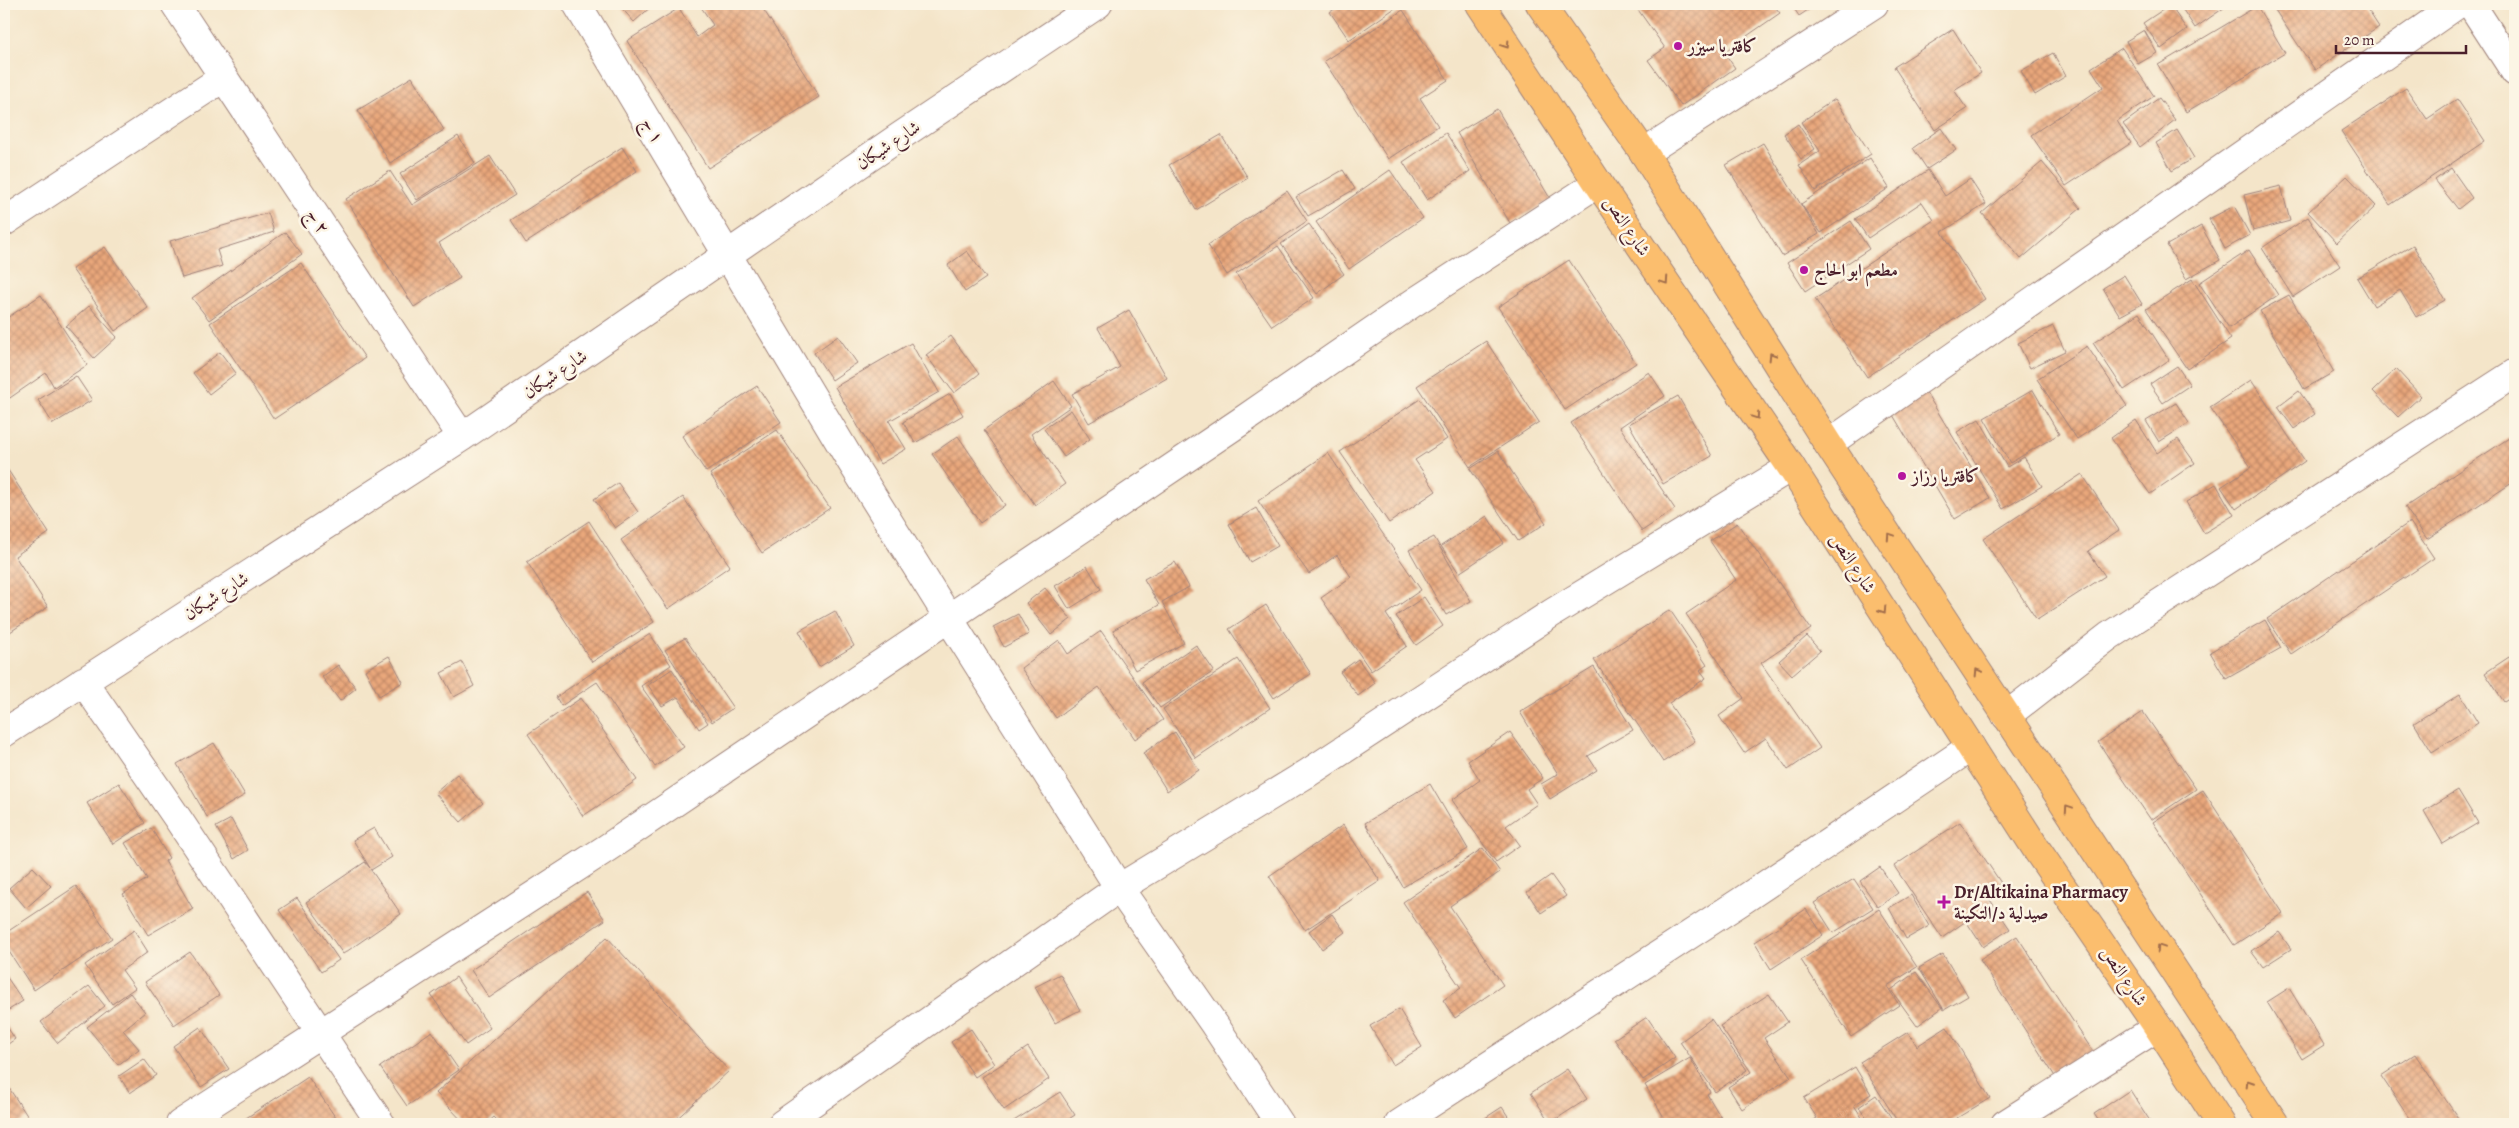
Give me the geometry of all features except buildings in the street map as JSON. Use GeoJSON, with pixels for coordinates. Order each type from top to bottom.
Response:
{"type":"FeatureCollection","features":[{"type":"Feature","properties":{"kind":"main road","name":"شارع النص"},"geometry":{"type":"LineString","coordinates":[[1480,4],[1598,183],[1791,467],[2037,850],[2158,1027],[2221,1124]]}},
{"type":"Feature","properties":{"kind":"main road"},"geometry":{"type":"LineString","coordinates":[[1540,4],[1644,154],[1828,444],[1938,608],[2006,716],[2275,1124]]}},
{"type":"Feature","properties":{"kind":"street","name":"٢ ج"},"geometry":{"type":"LineString","coordinates":[[176,4],[223,78],[462,437]]}},
{"type":"Feature","properties":{"kind":"street","name":"١ ج"},"geometry":{"type":"LineString","coordinates":[[577,4],[948,617],[1119,888],[1214,1024],[1280,1124]]}},
{"type":"Feature","properties":{"kind":"street","name":"شارع شيكان"},"geometry":{"type":"LineString","coordinates":[[4,733],[462,437],[728,256],[907,131],[1098,4]]}},
{"type":"Feature","properties":{"kind":"street"},"geometry":{"type":"LineString","coordinates":[[1644,154],[1874,4]]}},
{"type":"Feature","properties":{"kind":"street"},"geometry":{"type":"LineString","coordinates":[[1828,444],[2458,4]]}},
{"type":"Feature","properties":{"kind":"street"},"geometry":{"type":"LineString","coordinates":[[2471,4],[2515,72]]}},
{"type":"Feature","properties":{"kind":"street"},"geometry":{"type":"LineString","coordinates":[[4,222],[223,78]]}},
{"type":"Feature","properties":{"kind":"street"},"geometry":{"type":"LineString","coordinates":[[180,1124],[607,848],[1240,422],[1413,303],[1598,183]]}},
{"type":"Feature","properties":{"kind":"street"},"geometry":{"type":"LineString","coordinates":[[2006,716],[2109,636],[2515,373]]}},
{"type":"Feature","properties":{"kind":"street"},"geometry":{"type":"LineString","coordinates":[[782,1124],[1119,888],[1308,773],[1552,613],[1791,467]]}},
{"type":"Feature","properties":{"kind":"street"},"geometry":{"type":"LineString","coordinates":[[83,681],[178,819],[382,1124]]}},
{"type":"Feature","properties":{"kind":"street"},"geometry":{"type":"LineString","coordinates":[[1399,1124],[1740,902],[1971,747]]}},
{"type":"Feature","properties":{"kind":"street"},"geometry":{"type":"LineString","coordinates":[[2005,1124],[2158,1027]]}},
{"type":"Feature","properties":{"kind":"place","name":"كافتريا سيزر"},"geometry":{"type":"Point","coordinates":[1678,46]}},
{"type":"Feature","properties":{"kind":"place","name":"مطعم ابو الحاج"},"geometry":{"type":"Point","coordinates":[1804,270]}},
{"type":"Feature","properties":{"kind":"place","name":"كافتريا رزاز"},"geometry":{"type":"Point","coordinates":[1902,476]}},
{"type":"Feature","properties":{"kind":"place","name":"Dr/Altikaina Pharmacy صيدلية د/التكينة"},"geometry":{"type":"Point","coordinates":[1944,902]}}]}
